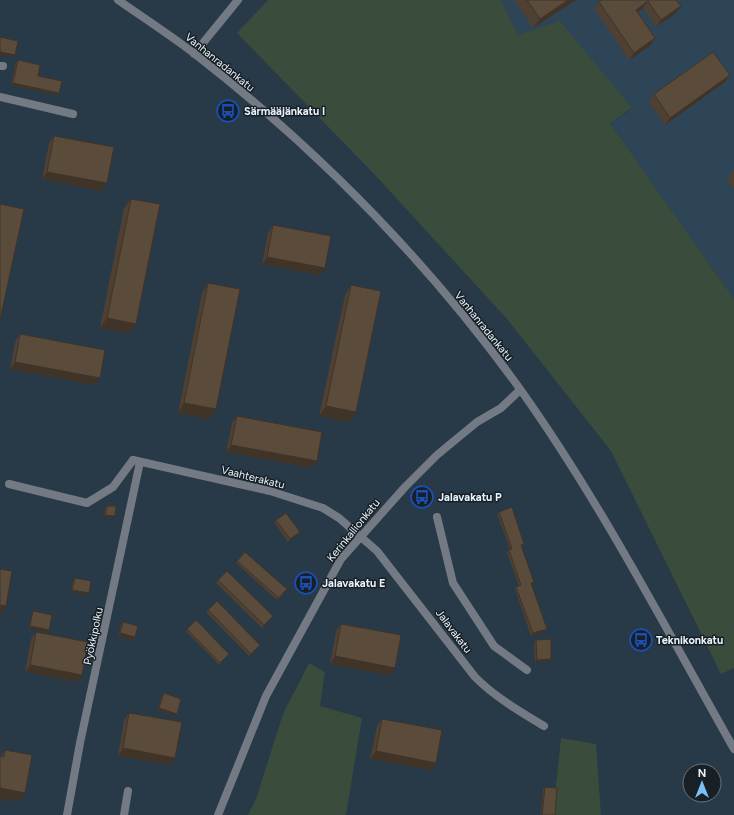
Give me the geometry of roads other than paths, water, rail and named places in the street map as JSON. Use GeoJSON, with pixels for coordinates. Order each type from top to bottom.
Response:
{"type":"FeatureCollection","features":[{"type":"Feature","properties":{"kind":"street","name":"Vanhanradankatu"},"geometry":{"type":"LineString","coordinates":[[118,0],[194,54],[293,138],[366,207],[438,286],[480,336],[520,390],[603,514],[733,744]]}},
{"type":"Feature","properties":{"kind":"street"},"geometry":{"type":"LineString","coordinates":[[194,54],[238,0]]}},
{"type":"Feature","properties":{"kind":"street"},"geometry":{"type":"LineString","coordinates":[[0,97],[73,114]]}},
{"type":"Feature","properties":{"kind":"street","name":"Kerinkallionkatu"},"geometry":{"type":"LineString","coordinates":[[218,815],[266,696],[340,559],[360,535],[437,455],[477,422],[501,408],[520,390]]}},
{"type":"Feature","properties":{"kind":"street"},"geometry":{"type":"LineString","coordinates":[[9,484],[88,503],[113,487],[136,461]]}},
{"type":"Feature","properties":{"kind":"street","name":"Vaahterakatu"},"geometry":{"type":"LineString","coordinates":[[136,461],[270,491],[323,508],[339,518],[360,535]]}},
{"type":"Feature","properties":{"kind":"street","name":"Pyökkipolku"},"geometry":{"type":"LineString","coordinates":[[67,815],[136,461]]}},
{"type":"Feature","properties":{"kind":"street"},"geometry":{"type":"LineString","coordinates":[[437,517],[453,583],[494,646],[527,670]]}},
{"type":"Feature","properties":{"kind":"street","name":"Jalavakatu"},"geometry":{"type":"LineString","coordinates":[[360,535],[382,557],[475,677],[489,691],[503,701],[544,726]]}},
{"type":"Feature","properties":{"kind":"street"},"geometry":{"type":"LineString","coordinates":[[124,815],[128,791]]}},
{"type":"Feature","properties":{"kind":"place","name":"Särmääjänkatu I"},"geometry":{"type":"Point","coordinates":[228,111]}},
{"type":"Feature","properties":{"kind":"place","name":"Jalavakatu P"},"geometry":{"type":"Point","coordinates":[422,497]}},
{"type":"Feature","properties":{"kind":"place","name":"Jalavakatu E"},"geometry":{"type":"Point","coordinates":[306,583]}},
{"type":"Feature","properties":{"kind":"place","name":"Teknikonkatu"},"geometry":{"type":"Point","coordinates":[641,640]}}]}
